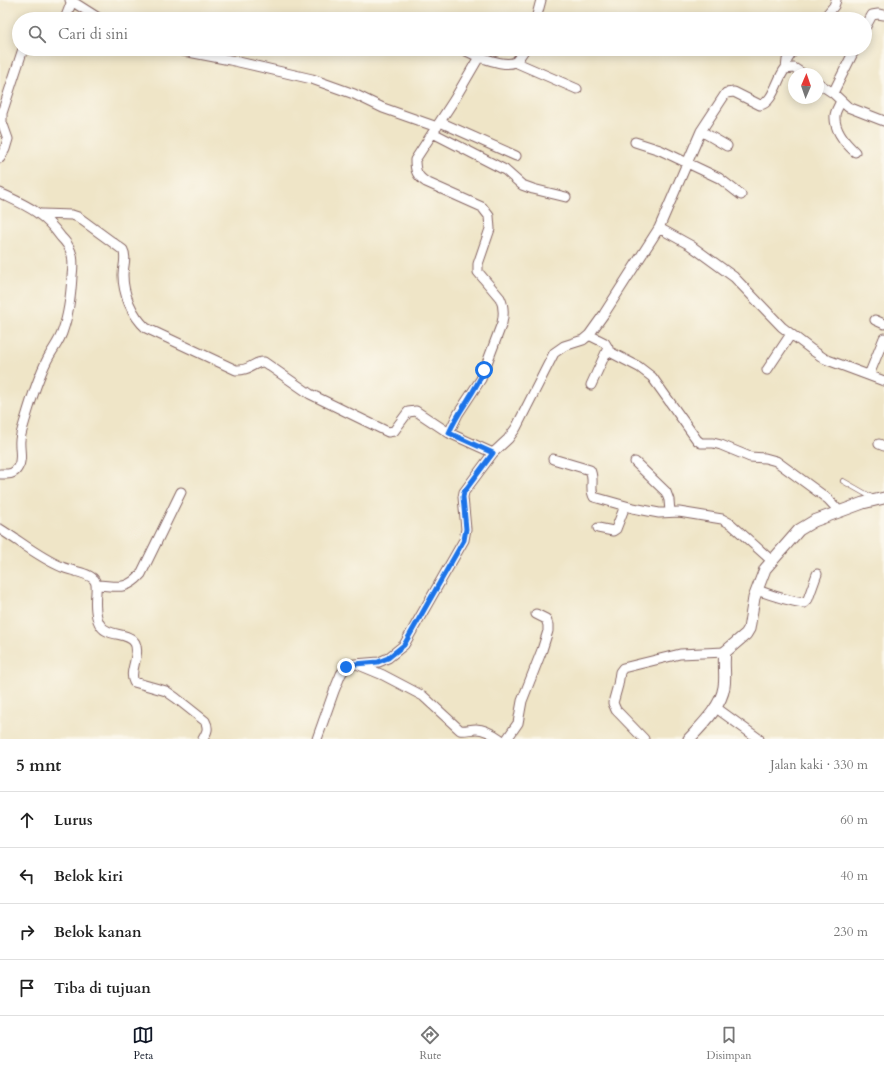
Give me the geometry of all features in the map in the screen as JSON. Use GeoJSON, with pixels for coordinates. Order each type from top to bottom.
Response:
{"type":"FeatureCollection","features":[{"type":"Feature","properties":{"kind":"street"},"geometry":{"type":"LineString","coordinates":[[538,12],[542,0]]}},
{"type":"Feature","properties":{"kind":"street"},"geometry":{"type":"LineString","coordinates":[[829,12],[834,6],[836,0]]}},
{"type":"Feature","properties":{"kind":"street"},"geometry":{"type":"LineString","coordinates":[[67,12],[71,1],[89,12]]}},
{"type":"Feature","properties":{"kind":"street"},"geometry":{"type":"LineString","coordinates":[[872,15],[884,15]]}},
{"type":"Feature","properties":{"kind":"street"},"geometry":{"type":"LineString","coordinates":[[0,158],[6,149],[8,139],[2,122],[2,113],[21,56]]}},
{"type":"Feature","properties":{"kind":"street"},"geometry":{"type":"LineString","coordinates":[[209,56],[312,79],[354,94],[383,108],[516,156]]}},
{"type":"Feature","properties":{"kind":"street"},"geometry":{"type":"LineString","coordinates":[[449,433],[458,414],[481,379],[504,314],[500,298],[478,272],[478,264],[490,229],[489,216],[482,207],[426,182],[419,177],[415,170],[415,160],[454,100],[478,56],[508,63],[515,62],[577,88]]}},
{"type":"Feature","properties":{"kind":"street"},"geometry":{"type":"LineString","coordinates":[[515,62],[521,56]]}},
{"type":"Feature","properties":{"kind":"street"},"geometry":{"type":"LineString","coordinates":[[317,739],[334,691],[341,674],[346,667],[355,664],[378,662],[388,658],[404,645],[464,540],[466,529],[463,497],[464,492],[493,453],[508,439],[516,428],[554,353],[564,346],[583,340],[589,335],[604,314],[659,228],[701,131],[726,93],[734,92],[760,105],[764,104],[769,99],[782,72],[786,68],[787,60],[790,56]]}},
{"type":"Feature","properties":{"kind":"street"},"geometry":{"type":"LineString","coordinates":[[833,93],[852,56]]}},
{"type":"Feature","properties":{"kind":"street"},"geometry":{"type":"LineString","coordinates":[[824,87],[848,107],[884,121]]}},
{"type":"Feature","properties":{"kind":"street"},"geometry":{"type":"LineString","coordinates":[[841,101],[835,116],[836,126],[847,145],[855,152]]}},
{"type":"Feature","properties":{"kind":"street"},"geometry":{"type":"LineString","coordinates":[[437,127],[510,173],[522,185],[533,190],[566,197]]}},
{"type":"Feature","properties":{"kind":"street"},"geometry":{"type":"LineString","coordinates":[[701,131],[727,146]]}},
{"type":"Feature","properties":{"kind":"street"},"geometry":{"type":"LineString","coordinates":[[635,142],[660,150],[719,178],[741,195]]}},
{"type":"Feature","properties":{"kind":"street"},"geometry":{"type":"LineString","coordinates":[[0,193],[41,214],[69,246],[72,253],[72,284],[63,332],[48,358],[28,410],[20,441],[20,462],[18,469],[14,473],[0,474]]}},
{"type":"Feature","properties":{"kind":"street"},"geometry":{"type":"LineString","coordinates":[[41,214],[72,215],[78,217],[123,250],[125,253],[123,275],[126,297],[134,312],[146,328],[236,370],[247,370],[259,362],[264,362],[310,394],[388,432],[394,431],[408,412],[416,411],[449,433],[493,453]]}},
{"type":"Feature","properties":{"kind":"street"},"geometry":{"type":"LineString","coordinates":[[659,228],[690,245],[734,277],[782,327],[825,358],[884,381]]}},
{"type":"Feature","properties":{"kind":"street"},"geometry":{"type":"LineString","coordinates":[[875,320],[884,324]]}},
{"type":"Feature","properties":{"kind":"street"},"geometry":{"type":"LineString","coordinates":[[768,370],[791,334]]}},
{"type":"Feature","properties":{"kind":"street"},"geometry":{"type":"LineString","coordinates":[[589,335],[608,346],[608,351],[591,385]]}},
{"type":"Feature","properties":{"kind":"street"},"geometry":{"type":"LineString","coordinates":[[869,375],[884,338]]}},
{"type":"Feature","properties":{"kind":"street"},"geometry":{"type":"LineString","coordinates":[[608,351],[639,367],[652,377],[697,440],[701,443],[721,445],[750,457],[776,460],[828,499],[840,512]]}},
{"type":"Feature","properties":{"kind":"street"},"geometry":{"type":"LineString","coordinates":[[553,459],[590,470],[593,477],[592,491],[594,497],[625,506],[659,513],[679,512],[722,520],[731,524],[772,561]]}},
{"type":"Feature","properties":{"kind":"street"},"geometry":{"type":"LineString","coordinates":[[635,462],[666,492],[669,500],[670,512]]}},
{"type":"Feature","properties":{"kind":"street"},"geometry":{"type":"LineString","coordinates":[[96,585],[128,586],[138,578],[181,492]]}},
{"type":"Feature","properties":{"kind":"street"},"geometry":{"type":"LineString","coordinates":[[644,739],[616,710],[613,703],[620,672],[623,668],[680,654],[725,652],[746,634],[749,629],[754,598],[765,569],[804,526],[863,503],[880,499]]}},
{"type":"Feature","properties":{"kind":"street"},"geometry":{"type":"LineString","coordinates":[[598,528],[613,531],[616,529],[625,506]]}},
{"type":"Feature","properties":{"kind":"street"},"geometry":{"type":"LineString","coordinates":[[0,529],[46,560],[63,568],[77,571],[93,578],[96,585],[97,616],[101,627],[105,630],[131,638],[135,643],[136,653],[132,678],[134,682],[166,691],[205,721],[208,726],[203,739]]}},
{"type":"Feature","properties":{"kind":"street"},"geometry":{"type":"LineString","coordinates":[[757,590],[780,599],[804,603],[808,599],[817,574]]}},
{"type":"Feature","properties":{"kind":"street"},"geometry":{"type":"LineString","coordinates":[[507,739],[518,723],[522,701],[548,631],[546,619],[536,614]]}},
{"type":"Feature","properties":{"kind":"street"},"geometry":{"type":"LineString","coordinates":[[688,739],[715,707],[722,693],[724,687],[725,652]]}},
{"type":"Feature","properties":{"kind":"street"},"geometry":{"type":"LineString","coordinates":[[355,664],[383,675],[423,696],[460,730],[463,735],[478,729],[489,732],[500,739]]}},
{"type":"Feature","properties":{"kind":"street"},"geometry":{"type":"LineString","coordinates":[[715,707],[759,739]]}},
{"type":"Feature","properties":{"kind":"lane"},"geometry":{"type":"LineString","coordinates":[[843,481],[880,499]]}},
{"type":"Feature","properties":{"kind":"route"},"geometry":{"type":"LineString","coordinates":[[346,667],[355,664],[378,662],[388,658],[404,645],[438,583],[464,540],[466,529],[463,497],[464,492],[493,453],[449,433],[452,424],[481,379],[484,370]]}}]}
